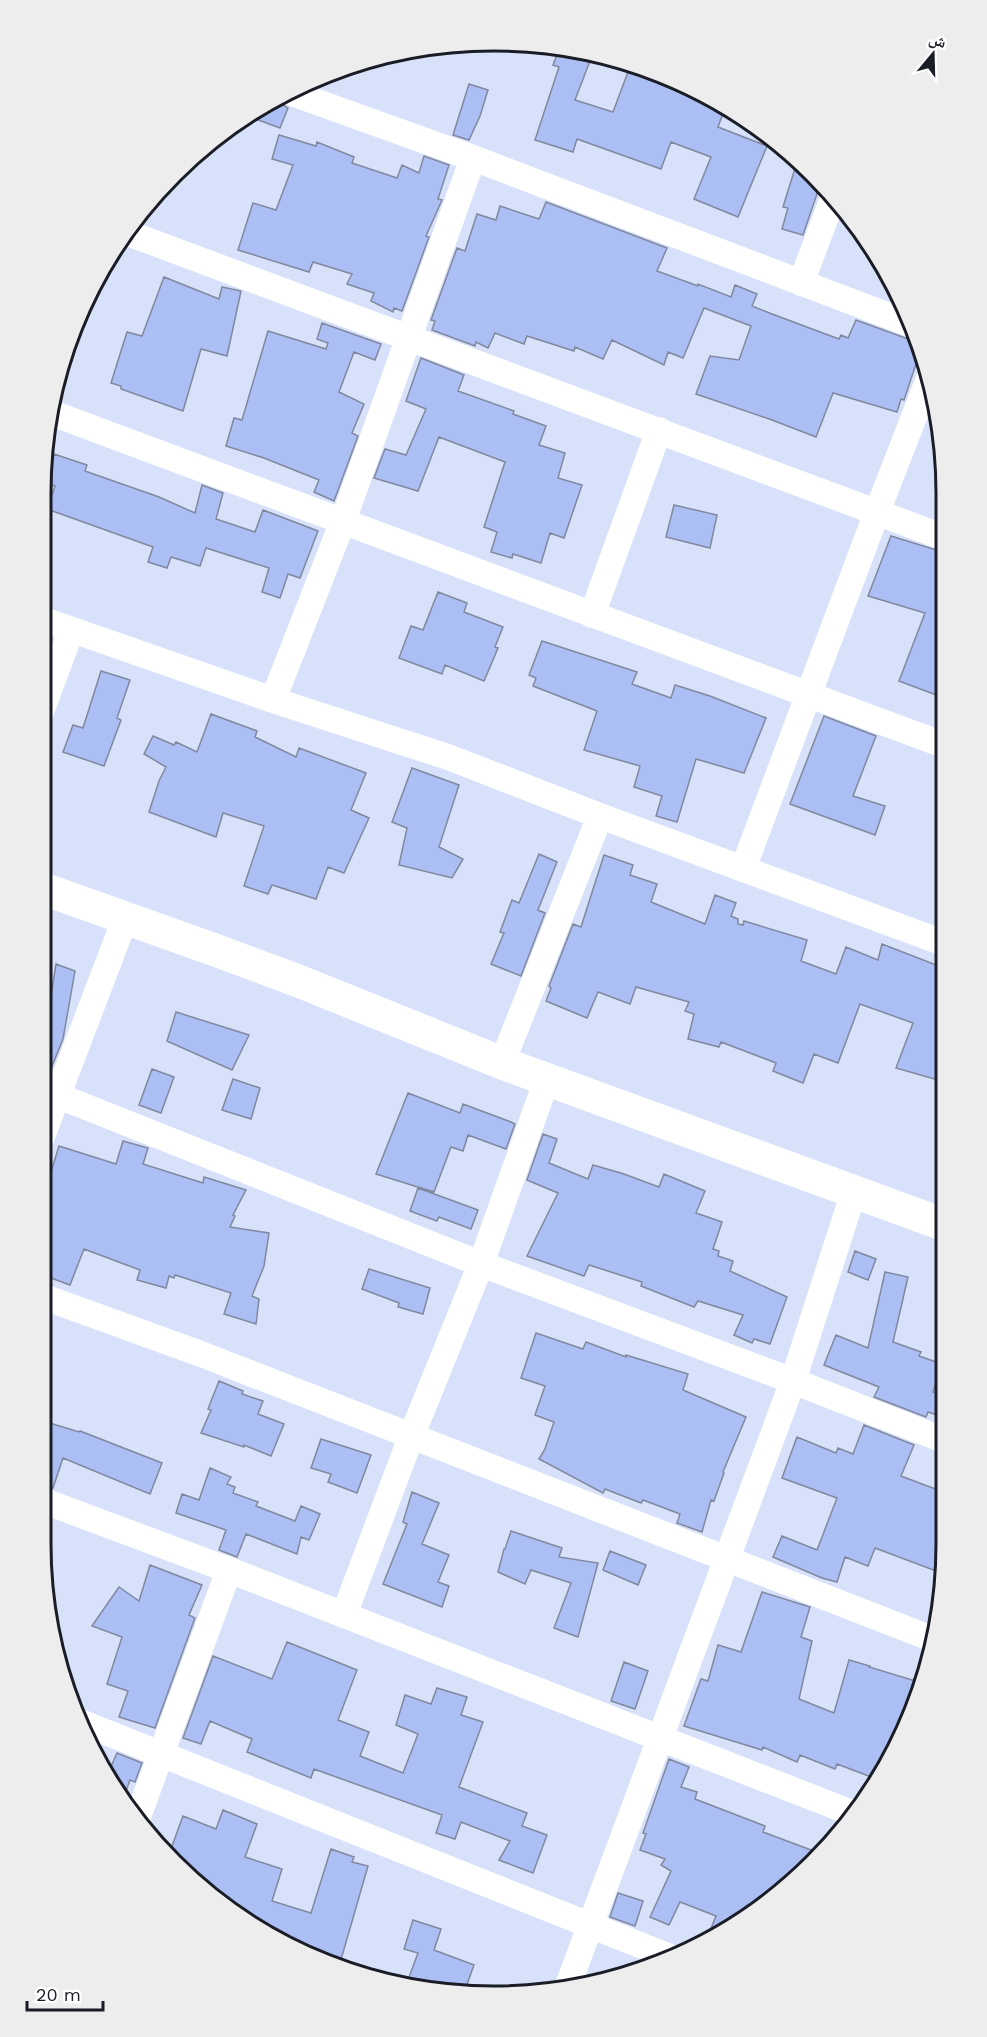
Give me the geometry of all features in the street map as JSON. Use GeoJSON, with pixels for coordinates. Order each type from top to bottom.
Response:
{"type":"FeatureCollection","features":[{"type":"Feature","properties":{"kind":"main road"},"geometry":{"type":"LineString","coordinates":[[51,892],[301,982],[502,1063],[936,1222]]}},
{"type":"Feature","properties":{"kind":"street"},"geometry":{"type":"LineString","coordinates":[[300,96],[473,158],[900,320]]}},
{"type":"Feature","properties":{"kind":"street"},"geometry":{"type":"LineString","coordinates":[[273,700],[343,521],[473,158]]}},
{"type":"Feature","properties":{"kind":"street"},"geometry":{"type":"LineString","coordinates":[[801,283],[830,206]]}},
{"type":"Feature","properties":{"kind":"street"},"geometry":{"type":"LineString","coordinates":[[134,235],[936,534]]}},
{"type":"Feature","properties":{"kind":"street"},"geometry":{"type":"LineString","coordinates":[[743,869],[924,392]]}},
{"type":"Feature","properties":{"kind":"street"},"geometry":{"type":"LineString","coordinates":[[59,416],[936,743]]}},
{"type":"Feature","properties":{"kind":"street"},"geometry":{"type":"LineString","coordinates":[[592,615],[659,430]]}},
{"type":"Feature","properties":{"kind":"street"},"geometry":{"type":"LineString","coordinates":[[51,623],[273,700],[448,757],[600,816],[936,940]]}},
{"type":"Feature","properties":{"kind":"street"},"geometry":{"type":"LineString","coordinates":[[51,683],[71,631]]}},
{"type":"Feature","properties":{"kind":"street"},"geometry":{"type":"LineString","coordinates":[[502,1063],[600,816]]}},
{"type":"Feature","properties":{"kind":"street"},"geometry":{"type":"LineString","coordinates":[[51,1087],[125,919]]}},
{"type":"Feature","properties":{"kind":"street"},"geometry":{"type":"LineString","coordinates":[[344,1615],[411,1437],[481,1264],[547,1079]]}},
{"type":"Feature","properties":{"kind":"street"},"geometry":{"type":"LineString","coordinates":[[51,1093],[481,1264],[936,1437]]}},
{"type":"Feature","properties":{"kind":"street"},"geometry":{"type":"LineString","coordinates":[[570,1979],[793,1381],[854,1191]]}},
{"type":"Feature","properties":{"kind":"street"},"geometry":{"type":"LineString","coordinates":[[51,1300],[201,1354],[926,1636]]}},
{"type":"Feature","properties":{"kind":"street"},"geometry":{"type":"LineString","coordinates":[[51,1504],[229,1570],[846,1811]]}},
{"type":"Feature","properties":{"kind":"street"},"geometry":{"type":"LineString","coordinates":[[140,1811],[229,1570]]}},
{"type":"Feature","properties":{"kind":"street"},"geometry":{"type":"LineString","coordinates":[[91,1726],[660,1953]]}},
{"type":"Feature","properties":{"kind":"building"},"geometry":{"type":"Polygon","coordinates":[[[557,56],[590,62],[575,100],[613,112],[628,72],[663,85],[715,110],[722,115],[718,127],[767,146],[738,217],[694,199],[711,157],[671,142],[661,169],[577,139],[573,152],[535,140],[559,67],[553,65],[557,56]]]}},
{"type":"Feature","properties":{"kind":"building"},"geometry":{"type":"Polygon","coordinates":[[[469,84],[488,90],[469,140],[453,135],[469,84]]]}},
{"type":"Feature","properties":{"kind":"building"},"geometry":{"type":"Polygon","coordinates":[[[283,105],[288,108],[280,128],[258,120],[283,105]]]}},
{"type":"Feature","properties":{"kind":"building"},"geometry":{"type":"Polygon","coordinates":[[[279,135],[316,146],[317,142],[354,157],[352,163],[397,178],[402,165],[419,173],[424,156],[449,165],[438,199],[442,200],[426,236],[429,237],[402,311],[394,308],[393,312],[371,301],[374,293],[347,284],[352,274],[313,262],[309,272],[238,250],[253,203],[276,210],[293,165],[272,159],[279,135]]]}},
{"type":"Feature","properties":{"kind":"building"},"geometry":{"type":"Polygon","coordinates":[[[794,170],[817,193],[803,235],[782,229],[788,208],[783,207],[794,170]]]}},
{"type":"Feature","properties":{"kind":"building"},"geometry":{"type":"Polygon","coordinates":[[[546,202],[667,248],[657,271],[731,297],[735,285],[757,294],[752,306],[839,339],[841,335],[848,338],[856,320],[908,339],[916,363],[904,400],[901,399],[897,412],[833,393],[816,437],[696,394],[710,356],[739,360],[751,326],[704,308],[683,358],[668,352],[664,365],[612,340],[603,359],[575,347],[574,351],[527,336],[524,344],[495,333],[488,348],[476,342],[475,346],[432,330],[435,321],[431,320],[457,248],[465,251],[477,214],[496,220],[500,206],[539,219],[546,202]]]}},
{"type":"Feature","properties":{"kind":"building"},"geometry":{"type":"Polygon","coordinates":[[[164,277],[219,299],[222,287],[241,291],[227,356],[201,349],[183,411],[121,389],[121,386],[111,383],[127,332],[142,336],[164,277]]]}},
{"type":"Feature","properties":{"kind":"building"},"geometry":{"type":"Polygon","coordinates":[[[322,323],[381,344],[375,360],[354,352],[339,392],[364,404],[352,433],[358,436],[334,501],[314,492],[319,480],[226,446],[234,418],[242,420],[268,331],[326,349],[328,343],[317,339],[322,323]]]}},
{"type":"Feature","properties":{"kind":"building"},"geometry":{"type":"Polygon","coordinates":[[[421,358],[464,375],[458,391],[514,411],[513,414],[546,426],[539,445],[565,453],[558,478],[582,485],[564,538],[550,533],[541,563],[513,554],[512,558],[491,552],[497,532],[484,527],[505,462],[439,437],[418,491],[374,478],[385,449],[406,455],[426,409],[406,401],[421,358]]]}},
{"type":"Feature","properties":{"kind":"building"},"geometry":{"type":"Polygon","coordinates":[[[54,454],[87,465],[85,471],[159,497],[195,513],[202,485],[223,493],[216,519],[255,532],[263,510],[318,531],[300,578],[288,574],[280,598],[262,592],[269,568],[206,548],[200,566],[171,557],[167,568],[148,562],[153,547],[51,510],[51,498],[55,486],[51,485],[54,454]]]}},
{"type":"Feature","properties":{"kind":"building"},"geometry":{"type":"Polygon","coordinates":[[[674,505],[717,515],[710,548],[666,537],[674,505]]]}},
{"type":"Feature","properties":{"kind":"building"},"geometry":{"type":"Polygon","coordinates":[[[891,536],[936,550],[936,695],[899,681],[925,613],[868,596],[891,536]]]}},
{"type":"Feature","properties":{"kind":"building"},"geometry":{"type":"Polygon","coordinates":[[[438,592],[467,603],[464,612],[503,627],[495,647],[498,648],[484,681],[445,665],[442,674],[399,658],[411,626],[423,630],[438,592]]]}},
{"type":"Feature","properties":{"kind":"building"},"geometry":{"type":"Polygon","coordinates":[[[542,641],[637,672],[632,684],[671,698],[675,685],[766,718],[744,773],[696,759],[677,822],[656,816],[662,796],[634,787],[640,766],[584,750],[597,711],[533,686],[536,678],[529,675],[542,641]]]}},
{"type":"Feature","properties":{"kind":"building"},"geometry":{"type":"Polygon","coordinates":[[[101,671],[130,680],[117,718],[121,720],[104,766],[63,752],[73,725],[83,728],[101,671]]]}},
{"type":"Feature","properties":{"kind":"building"},"geometry":{"type":"Polygon","coordinates":[[[211,714],[257,731],[255,737],[296,757],[299,748],[366,773],[351,810],[369,818],[344,873],[328,867],[316,899],[272,885],[268,894],[244,886],[264,826],[223,813],[216,837],[149,812],[166,767],[144,754],[153,736],[174,745],[176,742],[197,752],[211,714]]]}},
{"type":"Feature","properties":{"kind":"building"},"geometry":{"type":"Polygon","coordinates":[[[824,716],[876,736],[853,796],[885,806],[875,835],[790,804],[824,716]]]}},
{"type":"Feature","properties":{"kind":"building"},"geometry":{"type":"Polygon","coordinates":[[[412,768],[459,785],[439,847],[463,859],[452,878],[399,865],[407,828],[392,822],[412,768]]]}},
{"type":"Feature","properties":{"kind":"building"},"geometry":{"type":"Polygon","coordinates":[[[539,854],[557,862],[538,910],[545,913],[521,976],[491,964],[504,933],[500,932],[512,900],[519,903],[539,854]]]}},
{"type":"Feature","properties":{"kind":"building"},"geometry":{"type":"Polygon","coordinates":[[[604,855],[633,865],[630,875],[657,884],[651,902],[705,924],[715,895],[736,903],[731,916],[738,919],[738,924],[743,925],[744,921],[807,940],[801,961],[836,974],[846,947],[878,960],[882,944],[936,965],[936,1079],[896,1068],[913,1023],[860,1004],[838,1063],[814,1054],[803,1083],[773,1071],[776,1063],[721,1042],[719,1047],[688,1039],[694,1014],[685,1011],[689,1002],[636,987],[630,1004],[598,992],[587,1018],[546,1001],[551,988],[549,986],[573,924],[581,927],[604,855]]]}},
{"type":"Feature","properties":{"kind":"building"},"geometry":{"type":"Polygon","coordinates":[[[56,964],[75,971],[63,1039],[51,1069],[51,996],[56,964]]]}},
{"type":"Feature","properties":{"kind":"building"},"geometry":{"type":"Polygon","coordinates":[[[176,1012],[249,1035],[232,1070],[167,1041],[176,1012]]]}},
{"type":"Feature","properties":{"kind":"building"},"geometry":{"type":"Polygon","coordinates":[[[152,1069],[174,1077],[161,1113],[139,1105],[152,1069]]]}},
{"type":"Feature","properties":{"kind":"building"},"geometry":{"type":"Polygon","coordinates":[[[233,1079],[260,1088],[251,1119],[222,1110],[233,1079]]]}},
{"type":"Feature","properties":{"kind":"building"},"geometry":{"type":"Polygon","coordinates":[[[408,1093],[460,1113],[463,1104],[515,1124],[506,1149],[468,1135],[463,1151],[451,1147],[434,1192],[376,1174],[408,1093]]]}},
{"type":"Feature","properties":{"kind":"building"},"geometry":{"type":"Polygon","coordinates":[[[543,1134],[557,1139],[549,1163],[588,1179],[593,1165],[659,1187],[664,1174],[705,1191],[696,1213],[722,1222],[713,1249],[719,1251],[718,1256],[733,1261],[730,1271],[787,1297],[770,1344],[754,1339],[752,1343],[734,1335],[743,1315],[698,1301],[694,1307],[641,1286],[642,1282],[589,1265],[584,1276],[527,1256],[558,1193],[527,1180],[543,1134]]]}},
{"type":"Feature","properties":{"kind":"building"},"geometry":{"type":"Polygon","coordinates":[[[123,1141],[148,1148],[143,1164],[203,1183],[204,1177],[246,1190],[233,1215],[235,1216],[230,1227],[269,1233],[264,1266],[252,1296],[259,1299],[256,1324],[224,1314],[231,1293],[175,1275],[174,1278],[169,1276],[166,1288],[137,1280],[140,1270],[84,1249],[70,1285],[51,1278],[51,1172],[59,1146],[116,1164],[123,1141]]]}},
{"type":"Feature","properties":{"kind":"building"},"geometry":{"type":"Polygon","coordinates":[[[418,1188],[478,1210],[471,1229],[439,1217],[437,1221],[410,1211],[418,1188]]]}},
{"type":"Feature","properties":{"kind":"building"},"geometry":{"type":"Polygon","coordinates":[[[855,1251],[876,1259],[868,1280],[848,1272],[855,1251]]]}},
{"type":"Feature","properties":{"kind":"building"},"geometry":{"type":"Polygon","coordinates":[[[369,1269],[430,1288],[423,1314],[398,1307],[399,1303],[362,1289],[369,1269]]]}},
{"type":"Feature","properties":{"kind":"building"},"geometry":{"type":"Polygon","coordinates":[[[885,1272],[908,1277],[893,1342],[921,1352],[919,1356],[936,1362],[936,1383],[933,1392],[936,1393],[936,1415],[928,1412],[926,1417],[874,1397],[879,1387],[824,1365],[836,1335],[868,1348],[885,1272]]]}},
{"type":"Feature","properties":{"kind":"building"},"geometry":{"type":"Polygon","coordinates":[[[536,1333],[583,1349],[586,1342],[626,1357],[626,1355],[688,1374],[683,1390],[746,1417],[723,1472],[714,1501],[711,1500],[702,1532],[677,1523],[680,1514],[643,1500],[641,1503],[605,1489],[603,1493],[539,1459],[545,1449],[554,1422],[535,1415],[545,1386],[521,1378],[536,1333]]]}},
{"type":"Feature","properties":{"kind":"building"},"geometry":{"type":"Polygon","coordinates":[[[219,1381],[243,1391],[242,1394],[263,1401],[258,1414],[284,1424],[271,1456],[244,1445],[244,1447],[201,1433],[211,1410],[208,1409],[219,1381]]]}},
{"type":"Feature","properties":{"kind":"building"},"geometry":{"type":"Polygon","coordinates":[[[51,1423],[80,1431],[162,1463],[150,1494],[63,1458],[53,1488],[51,1488],[51,1423]]]}},
{"type":"Feature","properties":{"kind":"building"},"geometry":{"type":"Polygon","coordinates":[[[864,1425],[914,1445],[901,1476],[936,1489],[935,1571],[875,1548],[868,1566],[845,1557],[837,1582],[773,1557],[782,1536],[817,1550],[837,1498],[782,1478],[797,1437],[836,1453],[838,1448],[853,1454],[864,1425]]]}},
{"type":"Feature","properties":{"kind":"building"},"geometry":{"type":"Polygon","coordinates":[[[321,1439],[371,1455],[357,1493],[328,1482],[331,1474],[311,1468],[321,1439]]]}},
{"type":"Feature","properties":{"kind":"building"},"geometry":{"type":"Polygon","coordinates":[[[210,1468],[231,1477],[227,1484],[235,1487],[233,1493],[258,1502],[256,1506],[295,1521],[301,1506],[320,1514],[309,1540],[301,1537],[297,1554],[246,1534],[237,1557],[219,1550],[226,1530],[176,1513],[182,1494],[199,1500],[210,1468]]]}},
{"type":"Feature","properties":{"kind":"building"},"geometry":{"type":"Polygon","coordinates":[[[412,1492],[439,1503],[422,1544],[449,1555],[438,1582],[449,1586],[442,1607],[383,1584],[407,1524],[403,1522],[412,1492]]]}},
{"type":"Feature","properties":{"kind":"building"},"geometry":{"type":"Polygon","coordinates":[[[511,1531],[562,1548],[559,1557],[598,1563],[578,1637],[554,1628],[571,1583],[531,1570],[525,1584],[498,1572],[511,1531]]]}},
{"type":"Feature","properties":{"kind":"building"},"geometry":{"type":"Polygon","coordinates":[[[610,1551],[646,1565],[638,1585],[603,1570],[610,1551]]]}},
{"type":"Feature","properties":{"kind":"building"},"geometry":{"type":"Polygon","coordinates":[[[150,1565],[202,1585],[189,1615],[195,1618],[155,1728],[119,1717],[128,1691],[107,1684],[122,1637],[92,1626],[119,1587],[139,1601],[150,1565]]]}},
{"type":"Feature","properties":{"kind":"building"},"geometry":{"type":"Polygon","coordinates":[[[762,1592],[810,1607],[801,1637],[812,1641],[799,1699],[834,1713],[849,1660],[915,1681],[890,1739],[869,1776],[837,1764],[835,1769],[800,1755],[797,1762],[763,1747],[762,1750],[684,1726],[701,1679],[708,1681],[718,1645],[741,1652],[762,1592]]]}},
{"type":"Feature","properties":{"kind":"building"},"geometry":{"type":"Polygon","coordinates":[[[287,1642],[357,1670],[338,1720],[369,1732],[360,1756],[403,1773],[418,1734],[396,1725],[405,1695],[431,1704],[437,1688],[467,1697],[461,1715],[483,1722],[459,1787],[527,1813],[522,1826],[547,1835],[533,1873],[499,1860],[510,1841],[461,1822],[455,1839],[436,1833],[442,1815],[314,1769],[311,1778],[247,1752],[252,1739],[210,1721],[201,1744],[183,1738],[213,1656],[272,1679],[287,1642]]]}},
{"type":"Feature","properties":{"kind":"building"},"geometry":{"type":"Polygon","coordinates":[[[624,1662],[648,1671],[635,1709],[611,1701],[624,1662]]]}},
{"type":"Feature","properties":{"kind":"building"},"geometry":{"type":"Polygon","coordinates":[[[117,1753],[142,1763],[135,1782],[130,1780],[126,1790],[111,1767],[117,1753]]]}},
{"type":"Feature","properties":{"kind":"building"},"geometry":{"type":"Polygon","coordinates":[[[669,1759],[689,1767],[681,1787],[697,1792],[695,1799],[765,1826],[763,1832],[812,1850],[763,1895],[715,1927],[711,1929],[716,1916],[680,1902],[669,1925],[650,1917],[671,1871],[661,1865],[665,1859],[640,1850],[646,1834],[643,1833],[669,1759]]]}},
{"type":"Feature","properties":{"kind":"building"},"geometry":{"type":"Polygon","coordinates":[[[223,1810],[257,1824],[245,1857],[282,1869],[272,1901],[311,1913],[331,1849],[354,1857],[352,1862],[368,1866],[341,1959],[272,1927],[224,1895],[171,1846],[183,1816],[216,1829],[223,1810]]]}},
{"type":"Feature","properties":{"kind":"building"},"geometry":{"type":"Polygon","coordinates":[[[618,1893],[643,1901],[635,1926],[610,1917],[618,1893]]]}},
{"type":"Feature","properties":{"kind":"building"},"geometry":{"type":"Polygon","coordinates":[[[413,1920],[441,1929],[434,1950],[474,1965],[467,1985],[409,1977],[418,1953],[404,1949],[413,1920]]]}}]}
